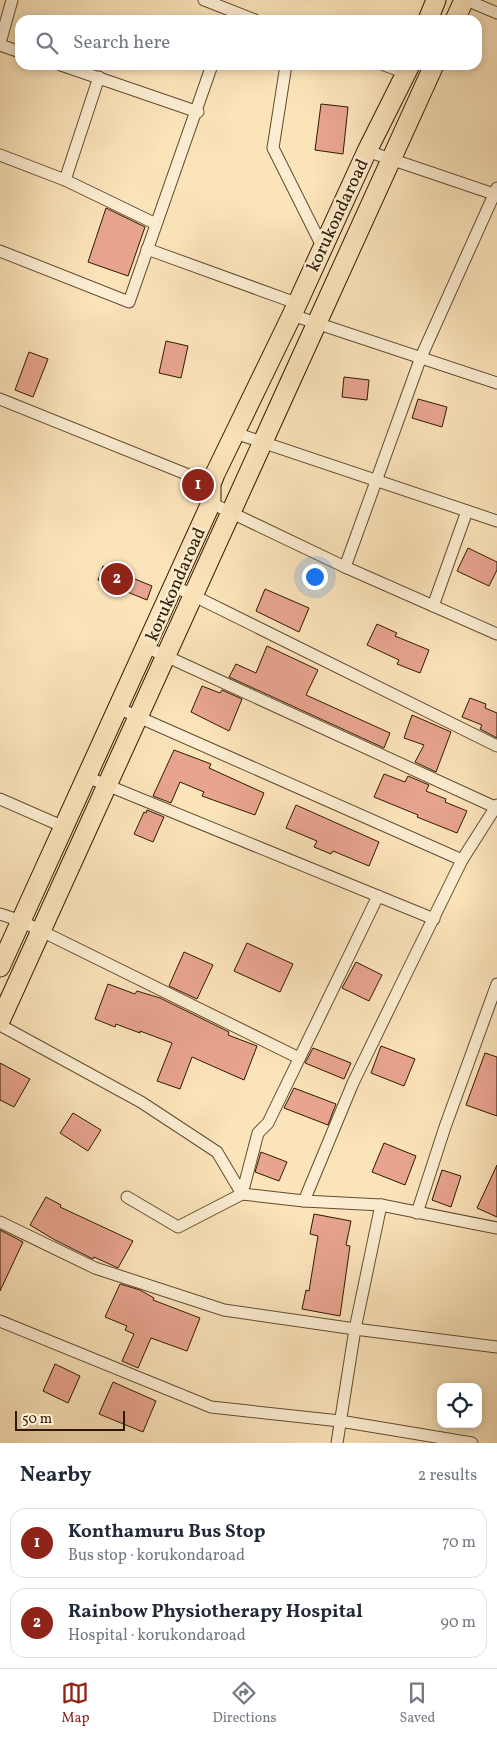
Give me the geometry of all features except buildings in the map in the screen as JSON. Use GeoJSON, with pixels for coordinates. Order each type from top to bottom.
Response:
{"type":"FeatureCollection","features":[{"type":"Feature","properties":{"kind":"main road"},"geometry":{"type":"LineString","coordinates":[[430,15],[436,0]]}},
{"type":"Feature","properties":{"kind":"main road"},"geometry":{"type":"LineString","coordinates":[[457,15],[465,0]]}},
{"type":"Feature","properties":{"kind":"main road","name":"korukondaroad"},"geometry":{"type":"LineString","coordinates":[[0,967],[211,503],[211,484],[367,151],[408,70]]}},
{"type":"Feature","properties":{"kind":"main road"},"geometry":{"type":"LineString","coordinates":[[0,1021],[432,70]]}},
{"type":"Feature","properties":{"kind":"street"},"geometry":{"type":"LineString","coordinates":[[12,0],[0,44],[15,50]]}},
{"type":"Feature","properties":{"kind":"street"},"geometry":{"type":"LineString","coordinates":[[204,0],[226,15]]}},
{"type":"Feature","properties":{"kind":"street"},"geometry":{"type":"LineString","coordinates":[[465,0],[497,13]]}},
{"type":"Feature","properties":{"kind":"street"},"geometry":{"type":"LineString","coordinates":[[77,70],[198,112]]}},
{"type":"Feature","properties":{"kind":"street"},"geometry":{"type":"LineString","coordinates":[[0,251],[128,302],[198,112],[211,70]]}},
{"type":"Feature","properties":{"kind":"street"},"geometry":{"type":"LineString","coordinates":[[285,70],[273,148],[323,248]]}},
{"type":"Feature","properties":{"kind":"street"},"geometry":{"type":"LineString","coordinates":[[65,180],[99,77]]}},
{"type":"Feature","properties":{"kind":"street"},"geometry":{"type":"LineString","coordinates":[[345,567],[422,357],[496,192],[367,151]]}},
{"type":"Feature","properties":{"kind":"street"},"geometry":{"type":"LineString","coordinates":[[0,155],[65,180],[156,224]]}},
{"type":"Feature","properties":{"kind":"street"},"geometry":{"type":"LineString","coordinates":[[147,248],[294,309],[317,323],[497,383]]}},
{"type":"Feature","properties":{"kind":"street"},"geometry":{"type":"LineString","coordinates":[[0,399],[211,484]]}},
{"type":"Feature","properties":{"kind":"street"},"geometry":{"type":"LineString","coordinates":[[235,433],[376,482],[497,521]]}},
{"type":"Feature","properties":{"kind":"street"},"geometry":{"type":"LineString","coordinates":[[211,503],[345,567],[497,634]]}},
{"type":"Feature","properties":{"kind":"street"},"geometry":{"type":"LineString","coordinates":[[433,606],[467,511]]}},
{"type":"Feature","properties":{"kind":"street"},"geometry":{"type":"LineString","coordinates":[[174,586],[497,746]]}},
{"type":"Feature","properties":{"kind":"street"},"geometry":{"type":"LineString","coordinates":[[146,646],[496,807],[462,860],[353,1083],[304,1201]]}},
{"type":"Feature","properties":{"kind":"street"},"geometry":{"type":"LineString","coordinates":[[118,708],[462,860]]}},
{"type":"Feature","properties":{"kind":"street"},"geometry":{"type":"LineString","coordinates":[[87,777],[434,919]]}},
{"type":"Feature","properties":{"kind":"street"},"geometry":{"type":"LineString","coordinates":[[0,799],[64,827]]}},
{"type":"Feature","properties":{"kind":"street"},"geometry":{"type":"LineString","coordinates":[[242,1194],[258,1133],[268,1123],[378,896]]}},
{"type":"Feature","properties":{"kind":"street"},"geometry":{"type":"LineString","coordinates":[[0,914],[21,921],[300,1058]]}},
{"type":"Feature","properties":{"kind":"street"},"geometry":{"type":"LineString","coordinates":[[417,1213],[444,1127],[497,984]]}},
{"type":"Feature","properties":{"kind":"street"},"geometry":{"type":"LineString","coordinates":[[0,1025],[142,1102],[217,1152],[242,1194]]}},
{"type":"Feature","properties":{"kind":"street"},"geometry":{"type":"LineString","coordinates":[[127,1197],[178,1227],[242,1194],[304,1201],[381,1205],[497,1228]]}},
{"type":"Feature","properties":{"kind":"street"},"geometry":{"type":"LineString","coordinates":[[338,1443],[355,1330],[381,1205]]}},
{"type":"Feature","properties":{"kind":"street"},"geometry":{"type":"LineString","coordinates":[[0,1222],[95,1268],[224,1310],[355,1330],[497,1347]]}},
{"type":"Feature","properties":{"kind":"street"},"geometry":{"type":"LineString","coordinates":[[0,1321],[211,1407],[340,1420],[472,1443]]}},
{"type":"Feature","properties":{"kind":"place","name":"Konthamuru Bus Stop"},"geometry":{"type":"Point","coordinates":[198,485]}},
{"type":"Feature","properties":{"kind":"place","name":"Rainbow Physiotherapy Hospital"},"geometry":{"type":"Point","coordinates":[117,579]}}]}
